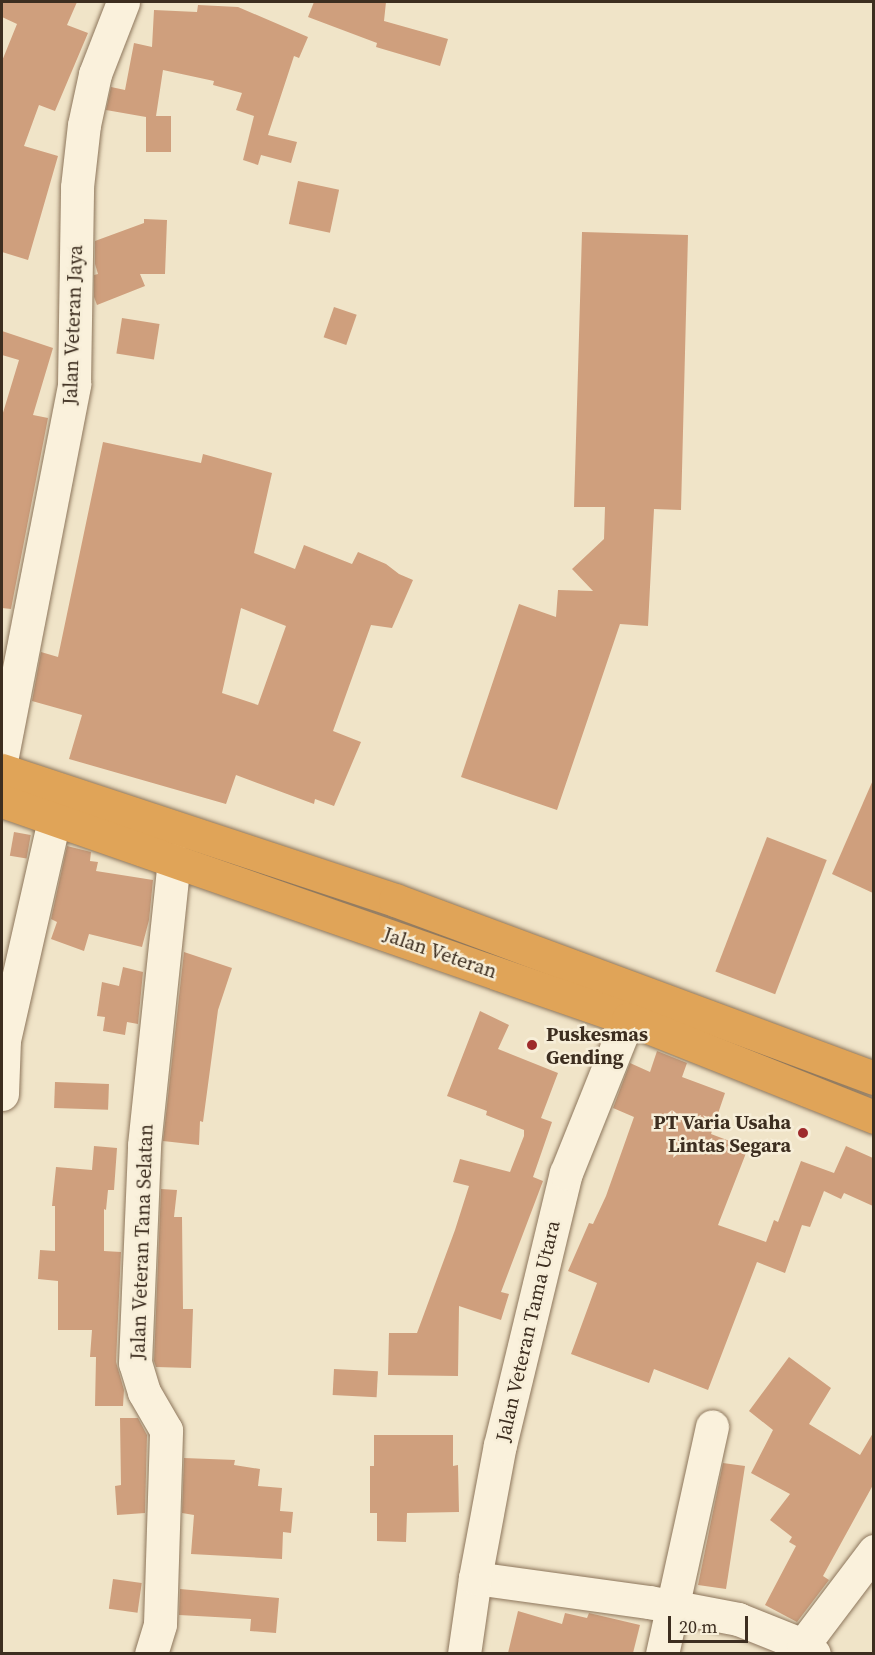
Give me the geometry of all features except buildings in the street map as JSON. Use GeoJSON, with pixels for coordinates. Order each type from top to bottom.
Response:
{"type":"FeatureCollection","features":[{"type":"Feature","properties":{"kind":"highway","name":"Jalan Veteran"},"geometry":{"type":"LineString","coordinates":[[2,770],[395,900],[597,978],[873,1078]]}},
{"type":"Feature","properties":{"kind":"highway","name":"Jalan Veteran"},"geometry":{"type":"LineString","coordinates":[[2,801],[628,1019],[873,1117]]}},
{"type":"Feature","properties":{"kind":"street","name":"Jalan Veteran Jaya"},"geometry":{"type":"LineString","coordinates":[[2,756],[66,438],[74,384],[77,188],[81,147],[95,74],[123,2]]}},
{"type":"Feature","properties":{"kind":"street"},"geometry":{"type":"LineString","coordinates":[[2,1094],[4,1040],[54,820]]}},
{"type":"Feature","properties":{"kind":"street","name":"Jalan Veteran Tana Selatan"},"geometry":{"type":"LineString","coordinates":[[151,1653],[160,1623],[166,1430],[144,1392],[135,1363],[144,1145],[174,860]]}},
{"type":"Feature","properties":{"kind":"street","name":"Jalan Veteran Tama Utara"},"geometry":{"type":"LineString","coordinates":[[464,1653],[475,1578],[526,1329],[566,1173],[628,1019]]}},
{"type":"Feature","properties":{"kind":"street"},"geometry":{"type":"LineString","coordinates":[[662,1653],[712,1426]]}},
{"type":"Feature","properties":{"kind":"street"},"geometry":{"type":"LineString","coordinates":[[475,1578],[738,1619],[806,1651],[873,1551]]}},
{"type":"Feature","properties":{"kind":"place","name":"Puskesmas Gending"},"geometry":{"type":"Point","coordinates":[532,1045]}},
{"type":"Feature","properties":{"kind":"place","name":"PT Varia Usaha Lintas Segara"},"geometry":{"type":"Point","coordinates":[803,1133]}}]}
